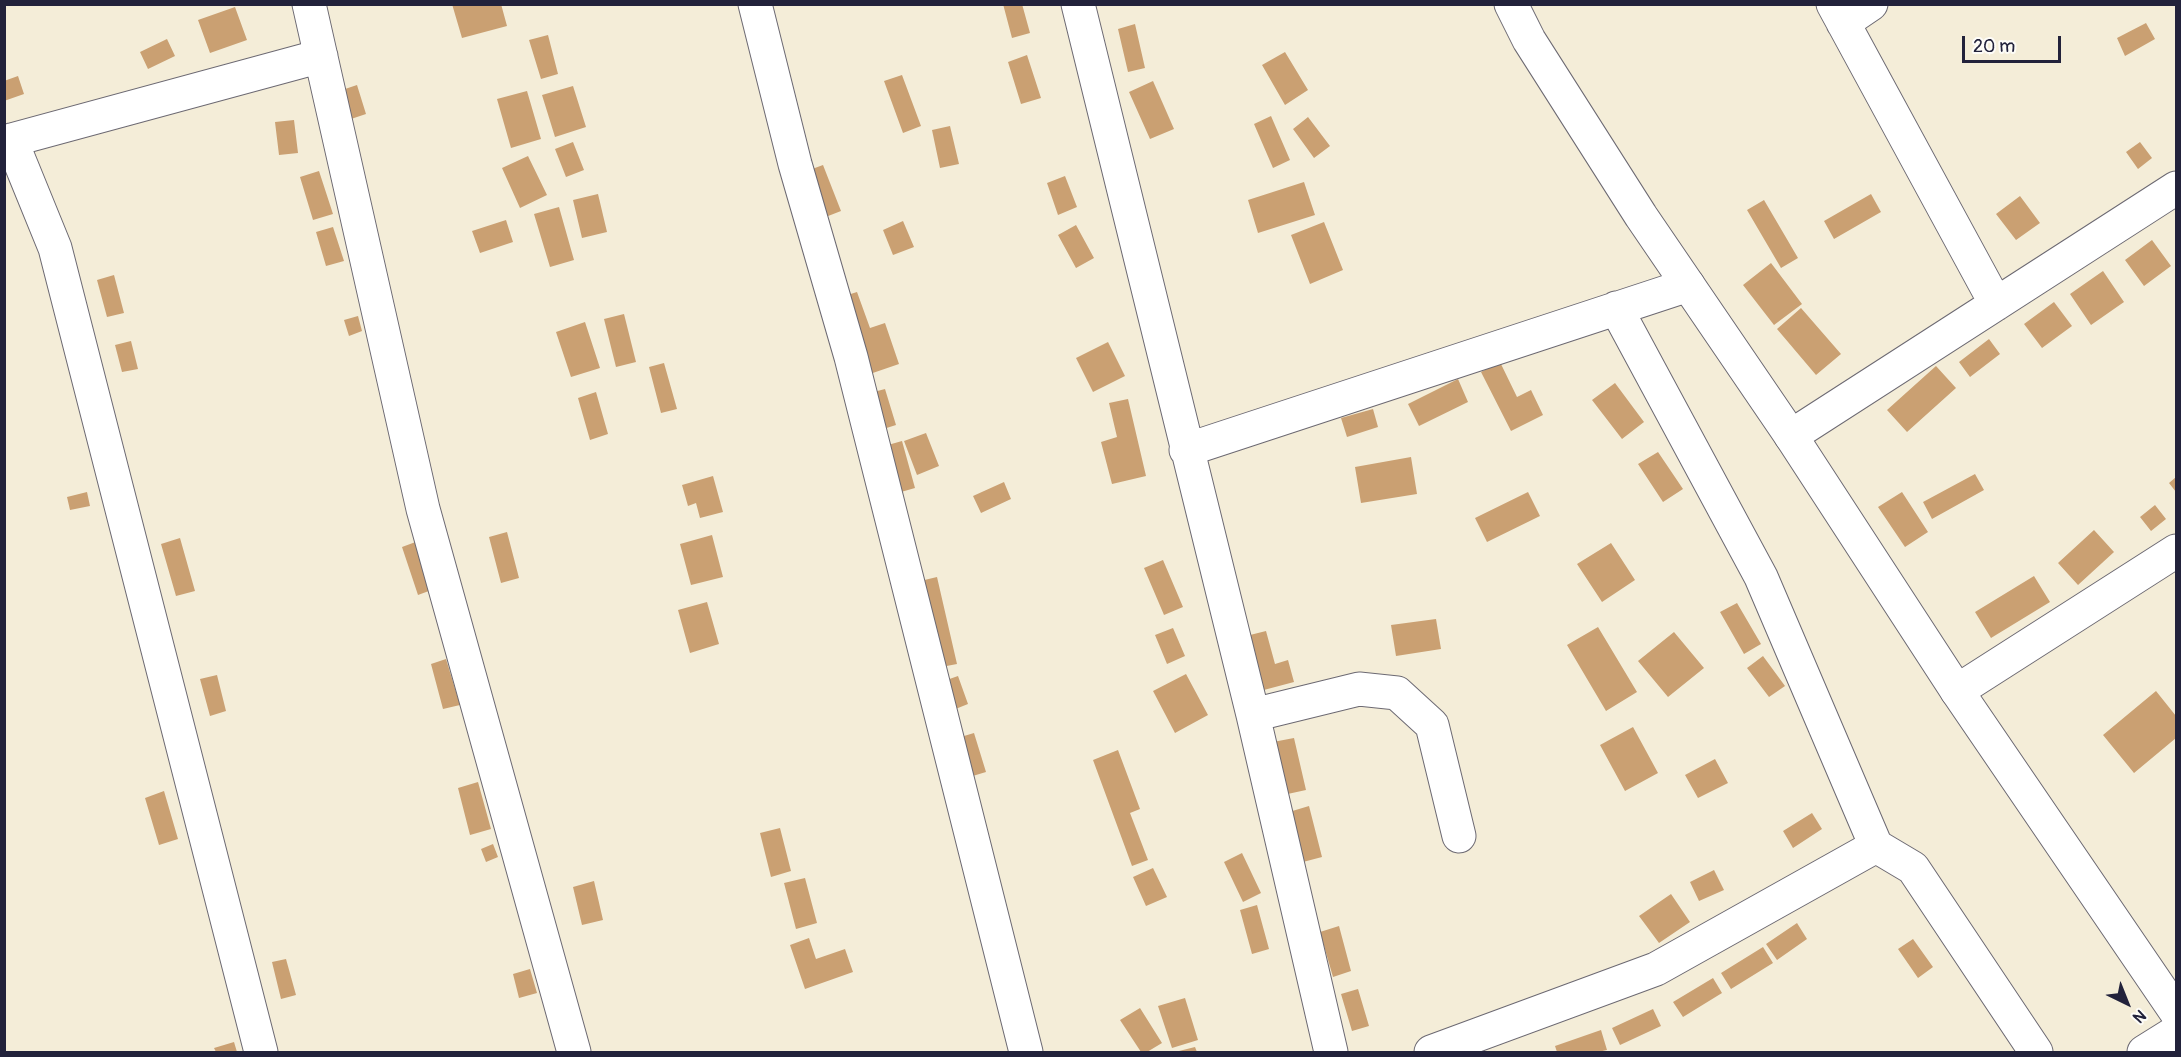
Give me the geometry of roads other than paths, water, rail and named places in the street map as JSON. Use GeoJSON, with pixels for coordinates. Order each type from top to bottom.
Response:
{"type":"FeatureCollection","features":[{"type":"Feature","properties":{"kind":"street"},"geometry":{"type":"LineString","coordinates":[[309,4],[423,509],[574,1053]]}},
{"type":"Feature","properties":{"kind":"street"},"geometry":{"type":"LineString","coordinates":[[755,4],[795,164],[851,357],[1026,1053]]}},
{"type":"Feature","properties":{"kind":"street"},"geometry":{"type":"LineString","coordinates":[[1078,4],[1253,715],[1331,1053]]}},
{"type":"Feature","properties":{"kind":"street"},"geometry":{"type":"LineString","coordinates":[[1511,4],[1528,40],[1688,285],[1791,436],[1956,691],[2176,1012]]}},
{"type":"Feature","properties":{"kind":"street"},"geometry":{"type":"LineString","coordinates":[[1871,4],[1838,14],[1996,304]]}},
{"type":"Feature","properties":{"kind":"street"},"geometry":{"type":"LineString","coordinates":[[261,1053],[55,248],[8,141],[321,56]]}},
{"type":"Feature","properties":{"kind":"street"},"geometry":{"type":"LineString","coordinates":[[1791,436],[2176,188]]}},
{"type":"Feature","properties":{"kind":"street"},"geometry":{"type":"LineString","coordinates":[[1186,450],[1688,285]]}},
{"type":"Feature","properties":{"kind":"street"},"geometry":{"type":"LineString","coordinates":[[1616,308],[1761,577],[1876,846],[1913,868],[2036,1053]]}},
{"type":"Feature","properties":{"kind":"street"},"geometry":{"type":"LineString","coordinates":[[1956,691],[2176,551]]}},
{"type":"Feature","properties":{"kind":"street"},"geometry":{"type":"LineString","coordinates":[[1253,715],[1359,689],[1397,693],[1432,725],[1459,836]]}},
{"type":"Feature","properties":{"kind":"street"},"geometry":{"type":"LineString","coordinates":[[1431,1053],[1656,969],[1876,846]]}},
{"type":"Feature","properties":{"kind":"street"},"geometry":{"type":"LineString","coordinates":[[2144,1053],[2176,1032]]}}]}
